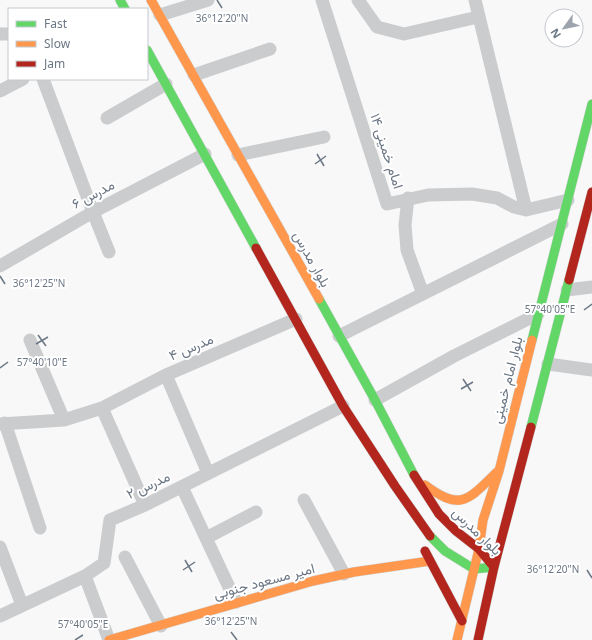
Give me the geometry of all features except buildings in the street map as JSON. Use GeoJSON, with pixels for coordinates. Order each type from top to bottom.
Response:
{"type":"FeatureCollection","features":[{"type":"Feature","properties":{"kind":"main road","name":"بلوار مدرس"},"geometry":{"type":"LineString","coordinates":[[152,0],[194,75],[227,141],[238,155],[375,400],[416,478],[439,514],[456,531],[479,549],[494,567]]}},
{"type":"Feature","properties":{"kind":"main road","name":"بلوار مدرس"},"geometry":{"type":"LineString","coordinates":[[148,52],[208,152],[296,319],[344,406],[395,486],[430,537],[445,551],[474,569],[494,567]]}},
{"type":"Feature","properties":{"kind":"main road","name":"بلوار امام خمینی"},"geometry":{"type":"LineString","coordinates":[[478,640],[494,567],[508,474],[538,314],[592,104]]}},
{"type":"Feature","properties":{"kind":"main road","name":"بلوار امام خمینی"},"geometry":{"type":"LineString","coordinates":[[457,640],[479,549],[483,520],[508,474],[548,364],[567,290],[587,231],[592,192]]}},
{"type":"Feature","properties":{"kind":"main road"},"geometry":{"type":"LineString","coordinates":[[416,478],[436,494],[445,499],[458,502],[473,495],[508,474]]}},
{"type":"Feature","properties":{"kind":"main road"},"geometry":{"type":"LineString","coordinates":[[395,486],[418,537],[462,621]]}},
{"type":"Feature","properties":{"kind":"main road","name":"امیر مسعود جنوبی"},"geometry":{"type":"LineString","coordinates":[[109,640],[161,626],[236,602],[344,574],[430,561]]}},
{"type":"Feature","properties":{"kind":"street"},"geometry":{"type":"LineString","coordinates":[[160,15],[208,0]]}},
{"type":"Feature","properties":{"kind":"street","name":"امام خمینی ۱۴"},"geometry":{"type":"LineString","coordinates":[[322,0],[387,204],[408,198],[428,195],[472,194],[497,198],[514,208],[526,210]]}},
{"type":"Feature","properties":{"kind":"street"},"geometry":{"type":"LineString","coordinates":[[358,0],[377,27],[404,34],[478,17]]}},
{"type":"Feature","properties":{"kind":"street"},"geometry":{"type":"LineString","coordinates":[[475,0],[526,210],[568,200]]}},
{"type":"Feature","properties":{"kind":"street"},"geometry":{"type":"LineString","coordinates":[[194,75],[270,49]]}},
{"type":"Feature","properties":{"kind":"street"},"geometry":{"type":"LineString","coordinates":[[0,91],[22,80]]}},
{"type":"Feature","properties":{"kind":"street"},"geometry":{"type":"LineString","coordinates":[[43,80],[92,212],[109,252]]}},
{"type":"Feature","properties":{"kind":"street"},"geometry":{"type":"LineString","coordinates":[[106,118],[166,84]]}},
{"type":"Feature","properties":{"kind":"street"},"geometry":{"type":"LineString","coordinates":[[238,155],[324,137]]}},
{"type":"Feature","properties":{"kind":"street","name":"مدرس ۶"},"geometry":{"type":"LineString","coordinates":[[0,266],[92,212],[208,152]]}},
{"type":"Feature","properties":{"kind":"street"},"geometry":{"type":"LineString","coordinates":[[408,198],[405,225],[407,250],[422,294]]}},
{"type":"Feature","properties":{"kind":"street"},"geometry":{"type":"LineString","coordinates":[[339,336],[562,224]]}},
{"type":"Feature","properties":{"kind":"street"},"geometry":{"type":"LineString","coordinates":[[567,290],[592,287]]}},
{"type":"Feature","properties":{"kind":"street"},"geometry":{"type":"LineString","coordinates":[[375,400],[454,356],[538,314]]}},
{"type":"Feature","properties":{"kind":"street","name":"مدرس ۴"},"geometry":{"type":"LineString","coordinates":[[2,424],[64,420],[102,408],[166,375],[296,319]]}},
{"type":"Feature","properties":{"kind":"street"},"geometry":{"type":"LineString","coordinates":[[30,340],[64,420]]}},
{"type":"Feature","properties":{"kind":"street"},"geometry":{"type":"LineString","coordinates":[[548,364],[592,370]]}},
{"type":"Feature","properties":{"kind":"street"},"geometry":{"type":"LineString","coordinates":[[166,375],[208,473]]}},
{"type":"Feature","properties":{"kind":"street","name":"مدرس ۲"},"geometry":{"type":"LineString","coordinates":[[0,616],[85,576],[104,563],[110,520],[146,505],[344,406]]}},
{"type":"Feature","properties":{"kind":"street"},"geometry":{"type":"LineString","coordinates":[[102,408],[146,505]]}},
{"type":"Feature","properties":{"kind":"street"},"geometry":{"type":"LineString","coordinates":[[2,424],[40,528]]}},
{"type":"Feature","properties":{"kind":"street"},"geometry":{"type":"LineString","coordinates":[[182,487],[236,602]]}},
{"type":"Feature","properties":{"kind":"street"},"geometry":{"type":"LineString","coordinates":[[304,500],[344,574]]}},
{"type":"Feature","properties":{"kind":"street"},"geometry":{"type":"LineString","coordinates":[[206,538],[256,512]]}},
{"type":"Feature","properties":{"kind":"street"},"geometry":{"type":"LineString","coordinates":[[0,547],[22,605]]}},
{"type":"Feature","properties":{"kind":"street"},"geometry":{"type":"LineString","coordinates":[[125,557],[161,626]]}},
{"type":"Feature","properties":{"kind":"street"},"geometry":{"type":"LineString","coordinates":[[85,576],[109,640]]}},
{"type":"Feature","properties":{"kind":"traffic: fast"},"geometry":{"type":"LineString","coordinates":[[120,0],[124,8]]}},
{"type":"Feature","properties":{"kind":"traffic: fast"},"geometry":{"type":"LineString","coordinates":[[148,52],[256,248]]}},
{"type":"Feature","properties":{"kind":"traffic: fast"},"geometry":{"type":"LineString","coordinates":[[532,340],[592,104]]}},
{"type":"Feature","properties":{"kind":"traffic: fast"},"geometry":{"type":"LineString","coordinates":[[531,427],[569,280]]}},
{"type":"Feature","properties":{"kind":"traffic: fast"},"geometry":{"type":"LineString","coordinates":[[319,299],[375,400],[414,475]]}},
{"type":"Feature","properties":{"kind":"traffic: fast"},"geometry":{"type":"LineString","coordinates":[[430,536],[445,551],[474,569],[494,567]]}},
{"type":"Feature","properties":{"kind":"traffic: slow"},"geometry":{"type":"LineString","coordinates":[[151,0],[319,299]]}},
{"type":"Feature","properties":{"kind":"traffic: slow"},"geometry":{"type":"LineString","coordinates":[[457,640],[479,549],[483,520],[499,471],[532,340]]}},
{"type":"Feature","properties":{"kind":"traffic: slow"},"geometry":{"type":"LineString","coordinates":[[425,485],[447,498],[456,500],[464,499],[479,490],[497,472]]}},
{"type":"Feature","properties":{"kind":"traffic: slow"},"geometry":{"type":"LineString","coordinates":[[109,640],[313,581],[354,572],[430,561]]}},
{"type":"Feature","properties":{"kind":"traffic: jam"},"geometry":{"type":"LineString","coordinates":[[569,280],[592,192]]}},
{"type":"Feature","properties":{"kind":"traffic: jam"},"geometry":{"type":"LineString","coordinates":[[256,248],[343,406],[395,486],[430,536]]}},
{"type":"Feature","properties":{"kind":"traffic: jam"},"geometry":{"type":"LineString","coordinates":[[478,640],[494,567],[531,427]]}},
{"type":"Feature","properties":{"kind":"traffic: jam"},"geometry":{"type":"LineString","coordinates":[[414,475],[439,514],[456,531],[479,549],[494,567]]}},
{"type":"Feature","properties":{"kind":"traffic: jam"},"geometry":{"type":"LineString","coordinates":[[425,551],[462,621]]}}]}
